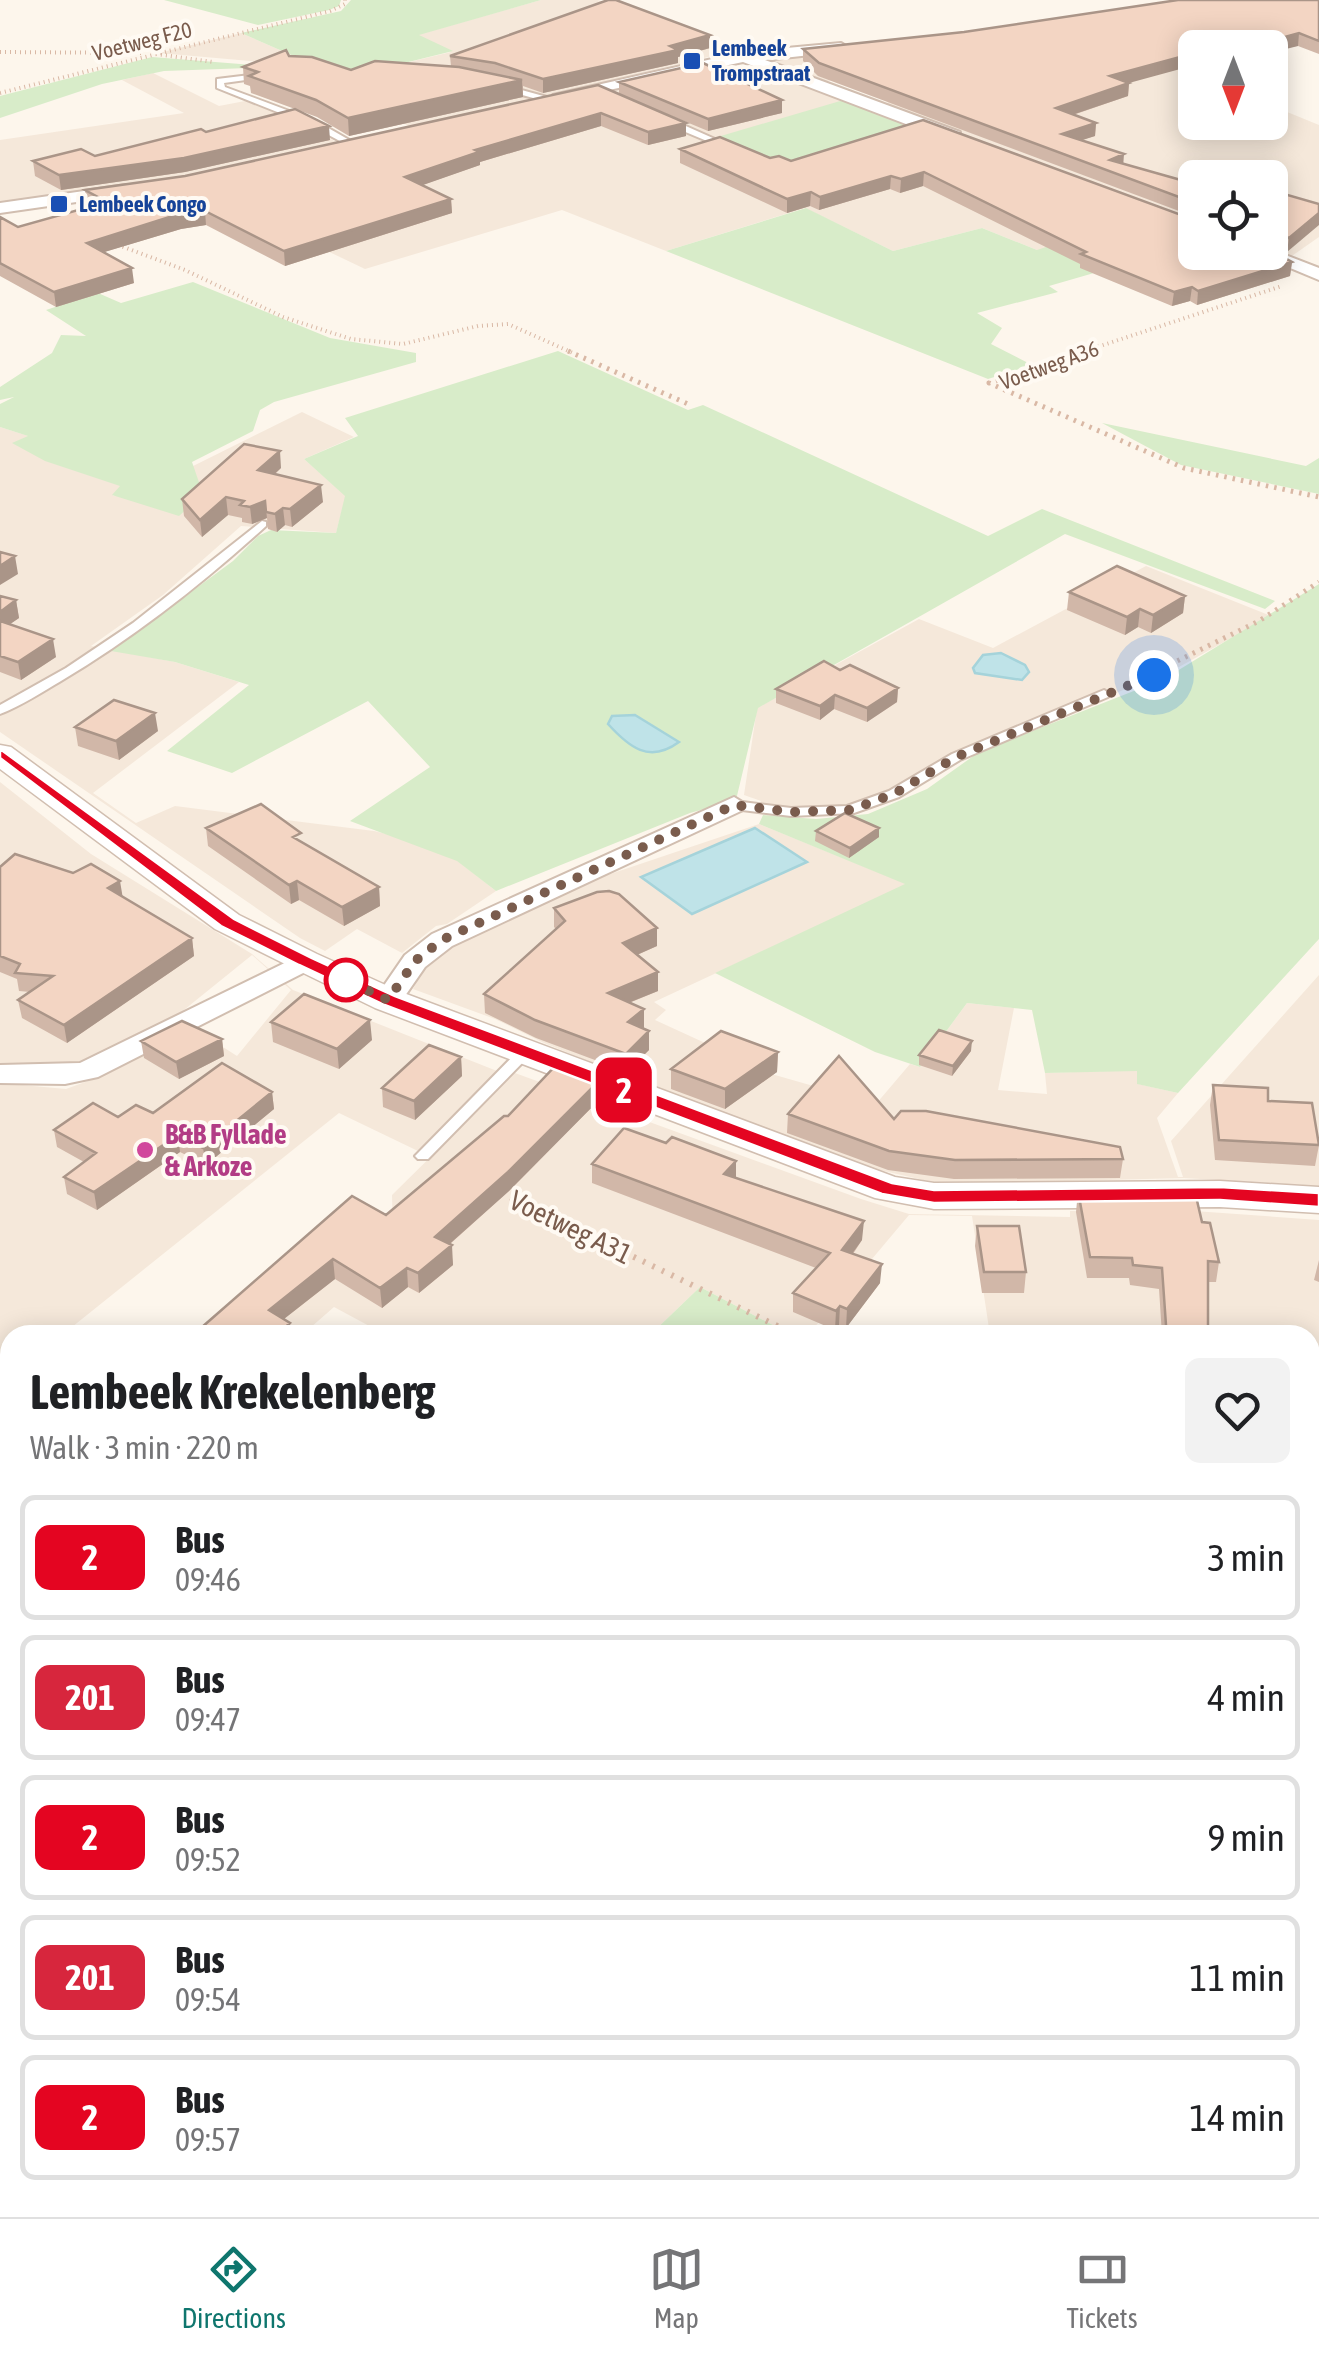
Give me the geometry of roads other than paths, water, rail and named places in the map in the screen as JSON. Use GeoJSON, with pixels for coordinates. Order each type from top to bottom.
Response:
{"type":"FeatureCollection","features":[{"type":"Feature","properties":{"kind":"street"},"geometry":{"type":"LineString","coordinates":[[512,107],[743,57],[854,47]]}},
{"type":"Feature","properties":{"kind":"street"},"geometry":{"type":"LineString","coordinates":[[743,57],[978,146]]}},
{"type":"Feature","properties":{"kind":"street"},"geometry":{"type":"LineString","coordinates":[[320,152],[363,143]]}},
{"type":"Feature","properties":{"kind":"street"},"geometry":{"type":"LineString","coordinates":[[0,208],[152,186]]}},
{"type":"Feature","properties":{"kind":"street"},"geometry":{"type":"LineString","coordinates":[[1288,262],[1319,274]]}},
{"type":"Feature","properties":{"kind":"street"},"geometry":{"type":"LineString","coordinates":[[0,754],[228,922],[306,962],[388,1000],[889,1189],[934,1196],[1220,1194],[1319,1200]]}},
{"type":"Feature","properties":{"kind":"street"},"geometry":{"type":"LineString","coordinates":[[388,1000],[415,961],[442,940],[734,805]]}},
{"type":"Feature","properties":{"kind":"street"},"geometry":{"type":"LineString","coordinates":[[0,1074],[52,1076],[88,1071],[306,962]]}},
{"type":"Feature","properties":{"kind":"lane"},"geometry":{"type":"LineString","coordinates":[[250,77],[220,81],[222,88],[363,143]]}},
{"type":"Feature","properties":{"kind":"lane"},"geometry":{"type":"LineString","coordinates":[[502,87],[544,99]]}},
{"type":"Feature","properties":{"kind":"lane"},"geometry":{"type":"LineString","coordinates":[[591,88],[609,96]]}},
{"type":"Feature","properties":{"kind":"lane"},"geometry":{"type":"LineString","coordinates":[[664,119],[737,151]]}},
{"type":"Feature","properties":{"kind":"lane"},"geometry":{"type":"LineString","coordinates":[[0,710],[81,664],[218,564],[262,524]]}},
{"type":"Feature","properties":{"kind":"lane"},"geometry":{"type":"LineString","coordinates":[[734,805],[792,812],[850,810],[894,794],[956,757],[1104,694]]}},
{"type":"Feature","properties":{"kind":"lane"},"geometry":{"type":"LineString","coordinates":[[423,1156],[525,1052]]}},
{"type":"Feature","properties":{"kind":"water"},"geometry":{"type":"Polygon","coordinates":[[[1001,653],[1025,665],[1029,672],[1022,680],[975,673],[973,668],[983,655],[1001,653]]]}},
{"type":"Feature","properties":{"kind":"water"},"geometry":{"type":"Polygon","coordinates":[[[635,715],[679,742],[658,752],[640,750],[608,724],[612,716],[635,715]]]}},
{"type":"Feature","properties":{"kind":"water"},"geometry":{"type":"Polygon","coordinates":[[[755,828],[807,862],[692,914],[641,877],[755,828]]]}},
{"type":"Feature","properties":{"kind":"place","name":"Lembeek Trompstraat"},"geometry":{"type":"Point","coordinates":[692,61]}},
{"type":"Feature","properties":{"kind":"place","name":"Lembeek Congo"},"geometry":{"type":"Point","coordinates":[59,204]}},
{"type":"Feature","properties":{"kind":"place","name":"B&B Fyllade & Arkoze"},"geometry":{"type":"Point","coordinates":[145,1150]}}]}
